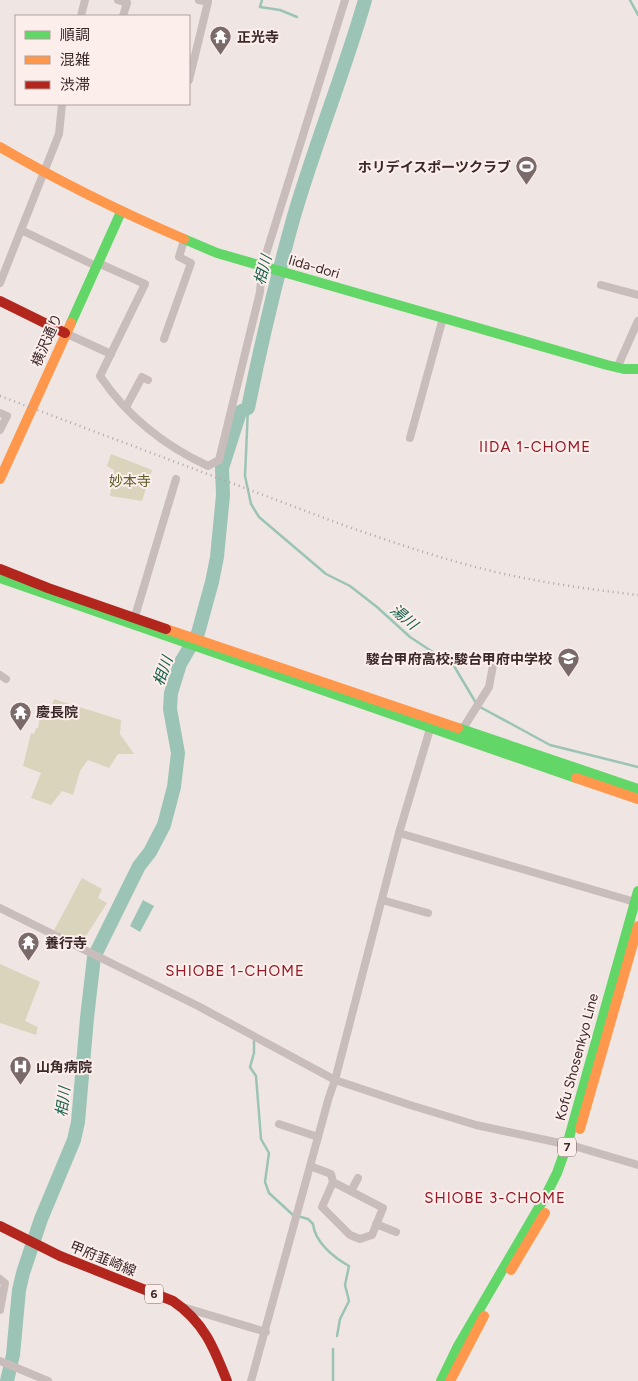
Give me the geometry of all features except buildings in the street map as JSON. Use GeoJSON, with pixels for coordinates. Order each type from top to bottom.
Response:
{"type":"FeatureCollection","features":[{"type":"Feature","properties":{"kind":"main road","name":"Iida-dori"},"geometry":{"type":"LineString","coordinates":[[0,147],[44,173],[121,212],[217,253],[617,368],[638,369]]}},
{"type":"Feature","properties":{"kind":"main road","name":"横沢通り"},"geometry":{"type":"LineString","coordinates":[[0,479],[121,212]]}},
{"type":"Feature","properties":{"kind":"main road"},"geometry":{"type":"LineString","coordinates":[[0,301],[65,333]]}},
{"type":"Feature","properties":{"kind":"main road"},"geometry":{"type":"LineString","coordinates":[[0,569],[133,621]]}},
{"type":"Feature","properties":{"kind":"main road"},"geometry":{"type":"LineString","coordinates":[[0,578],[133,621],[430,729],[638,799]]}},
{"type":"Feature","properties":{"kind":"main road"},"geometry":{"type":"LineString","coordinates":[[204,646],[638,789]]}},
{"type":"Feature","properties":{"kind":"main road","name":"Kofu Shosenkyo Line"},"geometry":{"type":"LineString","coordinates":[[441,1381],[458,1346],[545,1197],[571,1146],[638,891]]}},
{"type":"Feature","properties":{"kind":"main road","name":"Kofu Shosenkyo Line"},"geometry":{"type":"LineString","coordinates":[[450,1381],[482,1319],[552,1200],[596,1078],[622,978],[638,926]]}},
{"type":"Feature","properties":{"kind":"main road","name":"甲府韮崎線"},"geometry":{"type":"LineString","coordinates":[[0,1226],[43,1249],[185,1308],[205,1331],[227,1381]]}},
{"type":"Feature","properties":{"kind":"street"},"geometry":{"type":"LineString","coordinates":[[81,15],[85,0]]}},
{"type":"Feature","properties":{"kind":"street"},"geometry":{"type":"LineString","coordinates":[[118,0],[127,1],[124,15]]}},
{"type":"Feature","properties":{"kind":"street"},"geometry":{"type":"LineString","coordinates":[[190,71],[193,44],[208,1],[199,0]]}},
{"type":"Feature","properties":{"kind":"street"},"geometry":{"type":"LineString","coordinates":[[21,230],[145,284],[100,376],[108,388],[134,417],[169,445],[208,466],[219,460],[260,292],[263,267],[344,0]]}},
{"type":"Feature","properties":{"kind":"street"},"geometry":{"type":"LineString","coordinates":[[0,283],[59,134],[62,105]]}},
{"type":"Feature","properties":{"kind":"street"},"geometry":{"type":"LineString","coordinates":[[164,339],[191,262],[179,257],[184,240]]}},
{"type":"Feature","properties":{"kind":"street"},"geometry":{"type":"LineString","coordinates":[[601,285],[638,295]]}},
{"type":"Feature","properties":{"kind":"street"},"geometry":{"type":"LineString","coordinates":[[410,438],[443,318]]}},
{"type":"Feature","properties":{"kind":"street"},"geometry":{"type":"LineString","coordinates":[[617,368],[638,321]]}},
{"type":"Feature","properties":{"kind":"street"},"geometry":{"type":"LineString","coordinates":[[65,333],[111,354]]}},
{"type":"Feature","properties":{"kind":"street"},"geometry":{"type":"LineString","coordinates":[[126,407],[142,377],[148,380]]}},
{"type":"Feature","properties":{"kind":"street"},"geometry":{"type":"LineString","coordinates":[[0,413],[7,416],[0,430]]}},
{"type":"Feature","properties":{"kind":"street"},"geometry":{"type":"LineString","coordinates":[[133,621],[176,479]]}},
{"type":"Feature","properties":{"kind":"street"},"geometry":{"type":"LineString","coordinates":[[462,730],[489,687],[494,660]]}},
{"type":"Feature","properties":{"kind":"street"},"geometry":{"type":"LineString","coordinates":[[251,1381],[318,1137],[336,1080],[399,832],[430,729]]}},
{"type":"Feature","properties":{"kind":"street"},"geometry":{"type":"LineString","coordinates":[[399,832],[636,903]]}},
{"type":"Feature","properties":{"kind":"street"},"geometry":{"type":"LineString","coordinates":[[382,900],[428,913]]}},
{"type":"Feature","properties":{"kind":"street"},"geometry":{"type":"LineString","coordinates":[[0,908],[198,1006],[336,1080],[476,1125],[571,1146],[638,1165]]}},
{"type":"Feature","properties":{"kind":"street"},"geometry":{"type":"LineString","coordinates":[[280,1124],[318,1137]]}},
{"type":"Feature","properties":{"kind":"street"},"geometry":{"type":"LineString","coordinates":[[310,1166],[331,1174],[333,1182],[322,1207],[350,1235],[360,1239],[372,1235],[383,1208],[333,1182]]}},
{"type":"Feature","properties":{"kind":"street"},"geometry":{"type":"LineString","coordinates":[[351,1191],[358,1178]]}},
{"type":"Feature","properties":{"kind":"street"},"geometry":{"type":"LineString","coordinates":[[376,1224],[396,1232]]}},
{"type":"Feature","properties":{"kind":"street"},"geometry":{"type":"LineString","coordinates":[[0,1279],[5,1283],[0,1310]]}},
{"type":"Feature","properties":{"kind":"street"},"geometry":{"type":"LineString","coordinates":[[185,1308],[266,1332]]}},
{"type":"Feature","properties":{"kind":"street"},"geometry":{"type":"LineString","coordinates":[[0,1361],[27,1376],[48,1381]]}},
{"type":"Feature","properties":{"kind":"green space","name":"妙本寺"},"geometry":{"type":"Polygon","coordinates":[[[111,454],[152,470],[142,501],[110,496],[114,470],[107,466],[111,454]]]}},
{"type":"Feature","properties":{"kind":"green space"},"geometry":{"type":"Polygon","coordinates":[[[54,699],[121,720],[120,734],[134,754],[118,754],[109,768],[88,760],[80,771],[73,795],[62,791],[51,805],[31,798],[41,773],[23,766],[31,733],[34,734],[36,728],[38,728],[41,710],[50,712],[54,699]]]}},
{"type":"Feature","properties":{"kind":"green space"},"geometry":{"type":"Polygon","coordinates":[[[82,878],[102,889],[98,898],[107,903],[79,947],[52,934],[82,878]]]}},
{"type":"Feature","properties":{"kind":"green space"},"geometry":{"type":"Polygon","coordinates":[[[0,964],[40,982],[25,1021],[38,1027],[36,1035],[0,1023],[0,964]]]}},
{"type":"Feature","properties":{"kind":"shaded area"},"geometry":{"type":"Polygon","coordinates":[[[143,900],[154,906],[140,932],[130,926],[143,900]]]}},
{"type":"Feature","properties":{"kind":"waterway"},"geometry":{"type":"LineString","coordinates":[[262,0],[260,7],[280,10],[297,17]]}},
{"type":"Feature","properties":{"kind":"waterway","name":"相川"},"geometry":{"type":"LineString","coordinates":[[7,1381],[13,1355],[19,1290],[23,1273],[41,1219],[74,1140],[78,1122],[94,957],[139,866],[150,852],[164,825],[174,787],[178,753],[170,709],[171,693],[180,664],[198,633],[212,582],[217,557],[223,495],[222,468],[240,412],[248,408],[269,312],[294,216],[365,0]]}},
{"type":"Feature","properties":{"kind":"waterway"},"geometry":{"type":"LineString","coordinates":[[630,0],[638,15]]}},
{"type":"Feature","properties":{"kind":"waterway","name":"湯川"},"geometry":{"type":"LineString","coordinates":[[248,408],[245,476],[251,504],[259,517],[326,574],[350,586],[410,637],[454,666],[476,703]]}},
{"type":"Feature","properties":{"kind":"waterway","name":"湯川"},"geometry":{"type":"LineString","coordinates":[[480,707],[550,745],[638,767]]}},
{"type":"Feature","properties":{"kind":"waterway"},"geometry":{"type":"LineString","coordinates":[[254,1041],[254,1053],[250,1067],[256,1076],[261,1139],[269,1153],[265,1182],[269,1193],[293,1215]]}},
{"type":"Feature","properties":{"kind":"waterway"},"geometry":{"type":"LineString","coordinates":[[301,1217],[308,1219],[313,1224],[314,1231],[321,1243],[349,1266],[345,1285],[349,1301],[340,1319],[337,1336]]}},
{"type":"Feature","properties":{"kind":"waterway"},"geometry":{"type":"LineString","coordinates":[[333,1349],[333,1381]]}},
{"type":"Feature","properties":{"kind":"railway"},"geometry":{"type":"LineString","coordinates":[[0,396],[343,525],[426,553],[467,565],[525,578],[638,595]]}},
{"type":"Feature","properties":{"kind":"traffic: fast"},"geometry":{"type":"LineString","coordinates":[[71,323],[121,212]]}},
{"type":"Feature","properties":{"kind":"traffic: fast"},"geometry":{"type":"LineString","coordinates":[[184,239],[217,253],[607,365],[624,369],[638,369]]}},
{"type":"Feature","properties":{"kind":"traffic: fast"},"geometry":{"type":"LineString","coordinates":[[0,578],[576,778]]}},
{"type":"Feature","properties":{"kind":"traffic: fast"},"geometry":{"type":"LineString","coordinates":[[458,728],[638,789]]}},
{"type":"Feature","properties":{"kind":"traffic: fast"},"geometry":{"type":"LineString","coordinates":[[441,1381],[458,1346],[545,1197],[557,1173],[567,1145],[638,891]]}},
{"type":"Feature","properties":{"kind":"traffic: slow"},"geometry":{"type":"LineString","coordinates":[[0,147],[91,196],[184,239]]}},
{"type":"Feature","properties":{"kind":"traffic: slow"},"geometry":{"type":"LineString","coordinates":[[0,479],[71,323]]}},
{"type":"Feature","properties":{"kind":"traffic: slow"},"geometry":{"type":"LineString","coordinates":[[166,629],[458,728]]}},
{"type":"Feature","properties":{"kind":"traffic: slow"},"geometry":{"type":"LineString","coordinates":[[576,778],[638,799]]}},
{"type":"Feature","properties":{"kind":"traffic: slow"},"geometry":{"type":"LineString","coordinates":[[580,1129],[638,926]]}},
{"type":"Feature","properties":{"kind":"traffic: slow"},"geometry":{"type":"LineString","coordinates":[[511,1270],[545,1213]]}},
{"type":"Feature","properties":{"kind":"traffic: slow"},"geometry":{"type":"LineString","coordinates":[[450,1381],[484,1316]]}},
{"type":"Feature","properties":{"kind":"traffic: jam"},"geometry":{"type":"LineString","coordinates":[[0,301],[65,333]]}},
{"type":"Feature","properties":{"kind":"traffic: jam"},"geometry":{"type":"LineString","coordinates":[[0,569],[48,588],[166,629]]}},
{"type":"Feature","properties":{"kind":"traffic: jam"},"geometry":{"type":"LineString","coordinates":[[0,1226],[60,1256],[173,1301],[193,1318],[207,1336],[227,1381]]}},
{"type":"Feature","properties":{"kind":"place","name":"正光寺"},"geometry":{"type":"Point","coordinates":[221,56]}},
{"type":"Feature","properties":{"kind":"place","name":"ホリデイスポーツクラブ"},"geometry":{"type":"Point","coordinates":[527,186]}},
{"type":"Feature","properties":{"kind":"place","name":"駿台甲府高校;駿台甲府中学校"},"geometry":{"type":"Point","coordinates":[568,678]}},
{"type":"Feature","properties":{"kind":"place","name":"慶長院"},"geometry":{"type":"Point","coordinates":[20,731]}},
{"type":"Feature","properties":{"kind":"place","name":"養行寺"},"geometry":{"type":"Point","coordinates":[29,962]}},
{"type":"Feature","properties":{"kind":"place","name":"山角病院"},"geometry":{"type":"Point","coordinates":[20,1086]}},
{"type":"Feature","properties":{"kind":"district","name":"IIDA 1-CHOME"},"geometry":{"type":"Point","coordinates":[535,447]}},
{"type":"Feature","properties":{"kind":"district","name":"SHIOBE 1-CHOME"},"geometry":{"type":"Point","coordinates":[235,971]}},
{"type":"Feature","properties":{"kind":"district","name":"SHIOBE 3-CHOME"},"geometry":{"type":"Point","coordinates":[495,1198]}}]}
